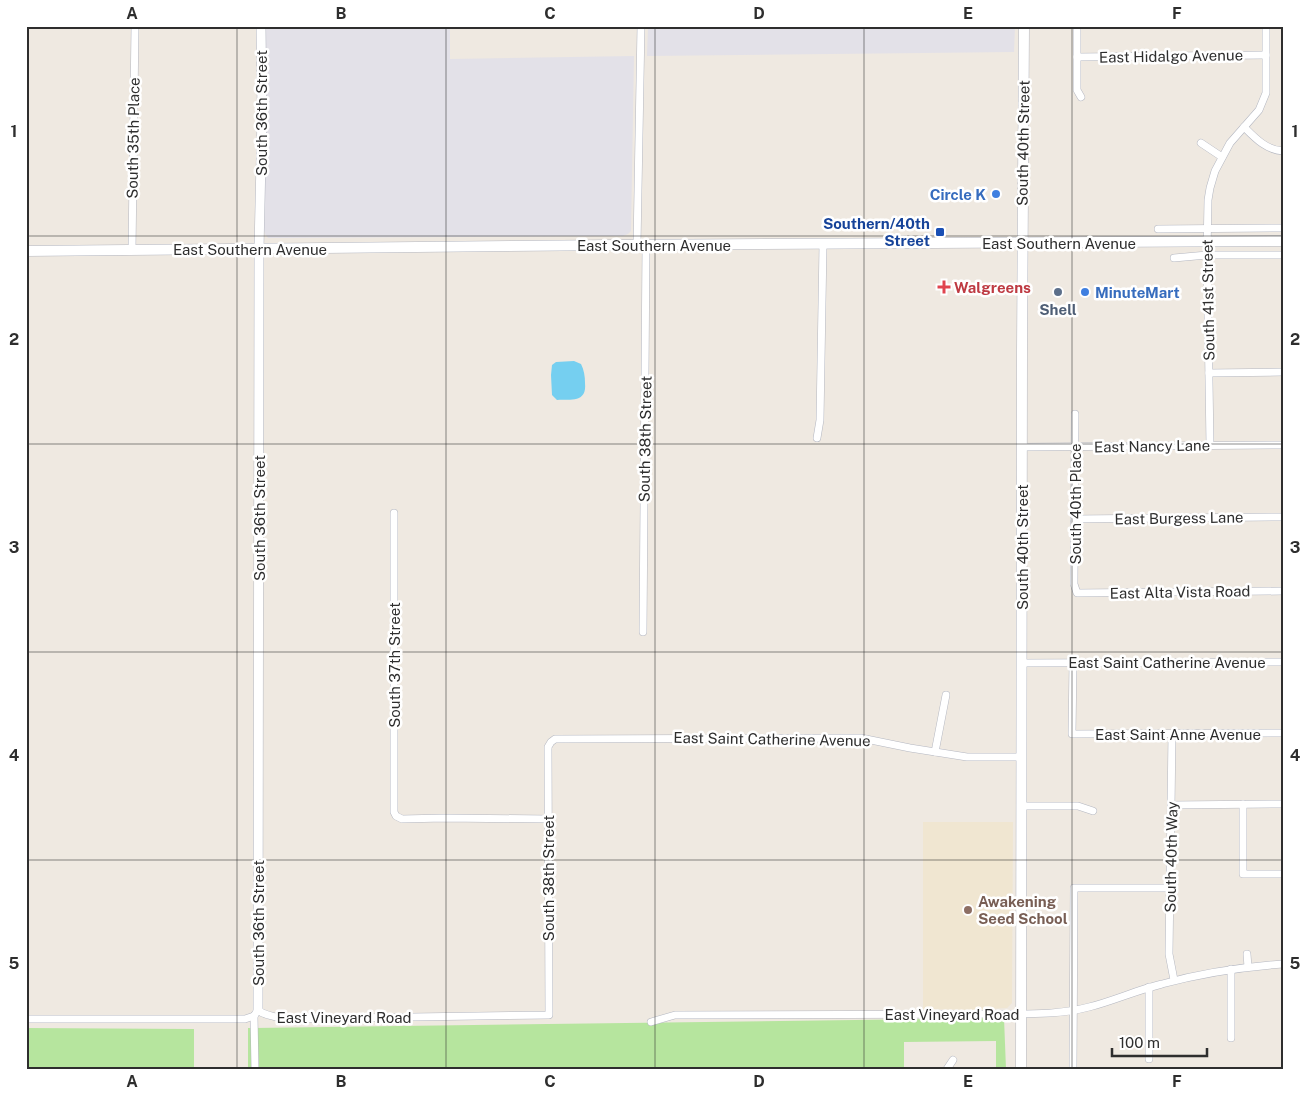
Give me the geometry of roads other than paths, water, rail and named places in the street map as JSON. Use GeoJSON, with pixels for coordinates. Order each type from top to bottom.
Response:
{"type":"FeatureCollection","features":[{"type":"Feature","properties":{"kind":"main road","name":"South 40th Street"},"geometry":{"type":"LineString","coordinates":[[1021,1069],[1024,26]]}},
{"type":"Feature","properties":{"kind":"main road","name":"East Southern Avenue"},"geometry":{"type":"LineString","coordinates":[[26,251],[642,245],[1283,242]]}},
{"type":"Feature","properties":{"kind":"street","name":"South 35th Place"},"geometry":{"type":"LineString","coordinates":[[132,250],[135,26]]}},
{"type":"Feature","properties":{"kind":"street","name":"South 36th Street"},"geometry":{"type":"LineString","coordinates":[[255,1069],[259,249],[262,115],[261,26]]}},
{"type":"Feature","properties":{"kind":"street","name":"South 38th Street"},"geometry":{"type":"LineString","coordinates":[[641,26],[642,632]]}},
{"type":"Feature","properties":{"kind":"street"},"geometry":{"type":"LineString","coordinates":[[1077,26],[1077,90],[1081,97]]}},
{"type":"Feature","properties":{"kind":"street","name":"South 41st Street"},"geometry":{"type":"LineString","coordinates":[[1210,445],[1208,200],[1215,171],[1222,157],[1230,143],[1258,110],[1266,93],[1266,26]]}},
{"type":"Feature","properties":{"kind":"street","name":"East Hidalgo Avenue"},"geometry":{"type":"LineString","coordinates":[[1077,57],[1266,55]]}},
{"type":"Feature","properties":{"kind":"street"},"geometry":{"type":"LineString","coordinates":[[1244,127],[1259,142],[1270,148],[1283,151]]}},
{"type":"Feature","properties":{"kind":"street"},"geometry":{"type":"LineString","coordinates":[[1201,143],[1222,157]]}},
{"type":"Feature","properties":{"kind":"street"},"geometry":{"type":"LineString","coordinates":[[1158,229],[1283,228]]}},
{"type":"Feature","properties":{"kind":"street"},"geometry":{"type":"LineString","coordinates":[[817,438],[820,420],[823,244]]}},
{"type":"Feature","properties":{"kind":"street"},"geometry":{"type":"LineString","coordinates":[[1174,258],[1207,255],[1283,254]]}},
{"type":"Feature","properties":{"kind":"street"},"geometry":{"type":"LineString","coordinates":[[1209,373],[1283,372]]}},
{"type":"Feature","properties":{"kind":"street","name":"South 40th Place"},"geometry":{"type":"LineString","coordinates":[[1075,414],[1074,584],[1077,593]]}},
{"type":"Feature","properties":{"kind":"street","name":"East Nancy Lane"},"geometry":{"type":"LineString","coordinates":[[1022,447],[1283,445]]}},
{"type":"Feature","properties":{"kind":"street","name":"South 37th Street"},"geometry":{"type":"LineString","coordinates":[[394,513],[394,812],[396,816],[402,819],[548,819]]}},
{"type":"Feature","properties":{"kind":"street","name":"East Burgess Lane"},"geometry":{"type":"LineString","coordinates":[[1074,519],[1283,517]]}},
{"type":"Feature","properties":{"kind":"street","name":"East Alta Vista Road"},"geometry":{"type":"LineString","coordinates":[[1077,593],[1283,591]]}},
{"type":"Feature","properties":{"kind":"street","name":"East Saint Catherine Avenue"},"geometry":{"type":"LineString","coordinates":[[1022,663],[1283,662]]}},
{"type":"Feature","properties":{"kind":"street","name":"East Saint Anne Avenue"},"geometry":{"type":"LineString","coordinates":[[1073,663],[1072,734],[1283,734]]}},
{"type":"Feature","properties":{"kind":"street"},"geometry":{"type":"LineString","coordinates":[[935,752],[946,695]]}},
{"type":"Feature","properties":{"kind":"street","name":"South 40th Way"},"geometry":{"type":"LineString","coordinates":[[1172,734],[1169,954],[1174,980]]}},
{"type":"Feature","properties":{"kind":"street","name":"East Saint Catherine Avenue"},"geometry":{"type":"LineString","coordinates":[[551,742],[555,739],[618,738],[861,738],[967,757],[1022,757]]}},
{"type":"Feature","properties":{"kind":"street","name":"South 38th Street"},"geometry":{"type":"LineString","coordinates":[[549,1015],[548,747],[551,742]]}},
{"type":"Feature","properties":{"kind":"street"},"geometry":{"type":"LineString","coordinates":[[1243,804],[1243,874],[1283,874]]}},
{"type":"Feature","properties":{"kind":"street"},"geometry":{"type":"LineString","coordinates":[[1172,805],[1283,804]]}},
{"type":"Feature","properties":{"kind":"street"},"geometry":{"type":"LineString","coordinates":[[1022,806],[1078,806],[1093,811]]}},
{"type":"Feature","properties":{"kind":"street"},"geometry":{"type":"LineString","coordinates":[[1073,1069],[1074,888],[1170,888]]}},
{"type":"Feature","properties":{"kind":"street"},"geometry":{"type":"LineString","coordinates":[[1247,954],[1248,966]]}},
{"type":"Feature","properties":{"kind":"street","name":"East Vineyard Road"},"geometry":{"type":"LineString","coordinates":[[650,1022],[675,1015],[1021,1014],[1073,1010],[1089,1008],[1174,980],[1248,966],[1283,964]]}},
{"type":"Feature","properties":{"kind":"street"},"geometry":{"type":"LineString","coordinates":[[1231,969],[1231,1038]]}},
{"type":"Feature","properties":{"kind":"street"},"geometry":{"type":"LineString","coordinates":[[1149,987],[1149,1059]]}},
{"type":"Feature","properties":{"kind":"street","name":"East Vineyard Road"},"geometry":{"type":"LineString","coordinates":[[26,1019],[245,1019],[256,1013],[282,1019],[549,1015]]}},
{"type":"Feature","properties":{"kind":"street"},"geometry":{"type":"LineString","coordinates":[[947,1069],[953,1060]]}},
{"type":"Feature","properties":{"kind":"water"},"geometry":{"type":"Polygon","coordinates":[[[574,361],[581,364],[584,371],[585,389],[583,394],[577,399],[557,400],[552,395],[552,365],[556,362],[574,361]]]}},
{"type":"Feature","properties":{"kind":"place","name":"Circle K"},"geometry":{"type":"Point","coordinates":[996,194]}},
{"type":"Feature","properties":{"kind":"place","name":"Southern/40th Street"},"geometry":{"type":"Point","coordinates":[940,232]}},
{"type":"Feature","properties":{"kind":"place","name":"Walgreens"},"geometry":{"type":"Point","coordinates":[944,287]}},
{"type":"Feature","properties":{"kind":"place","name":"Shell"},"geometry":{"type":"Point","coordinates":[1058,292]}},
{"type":"Feature","properties":{"kind":"place","name":"MinuteMart"},"geometry":{"type":"Point","coordinates":[1085,292]}},
{"type":"Feature","properties":{"kind":"place","name":"Awakening Seed School"},"geometry":{"type":"Point","coordinates":[968,910]}}]}
